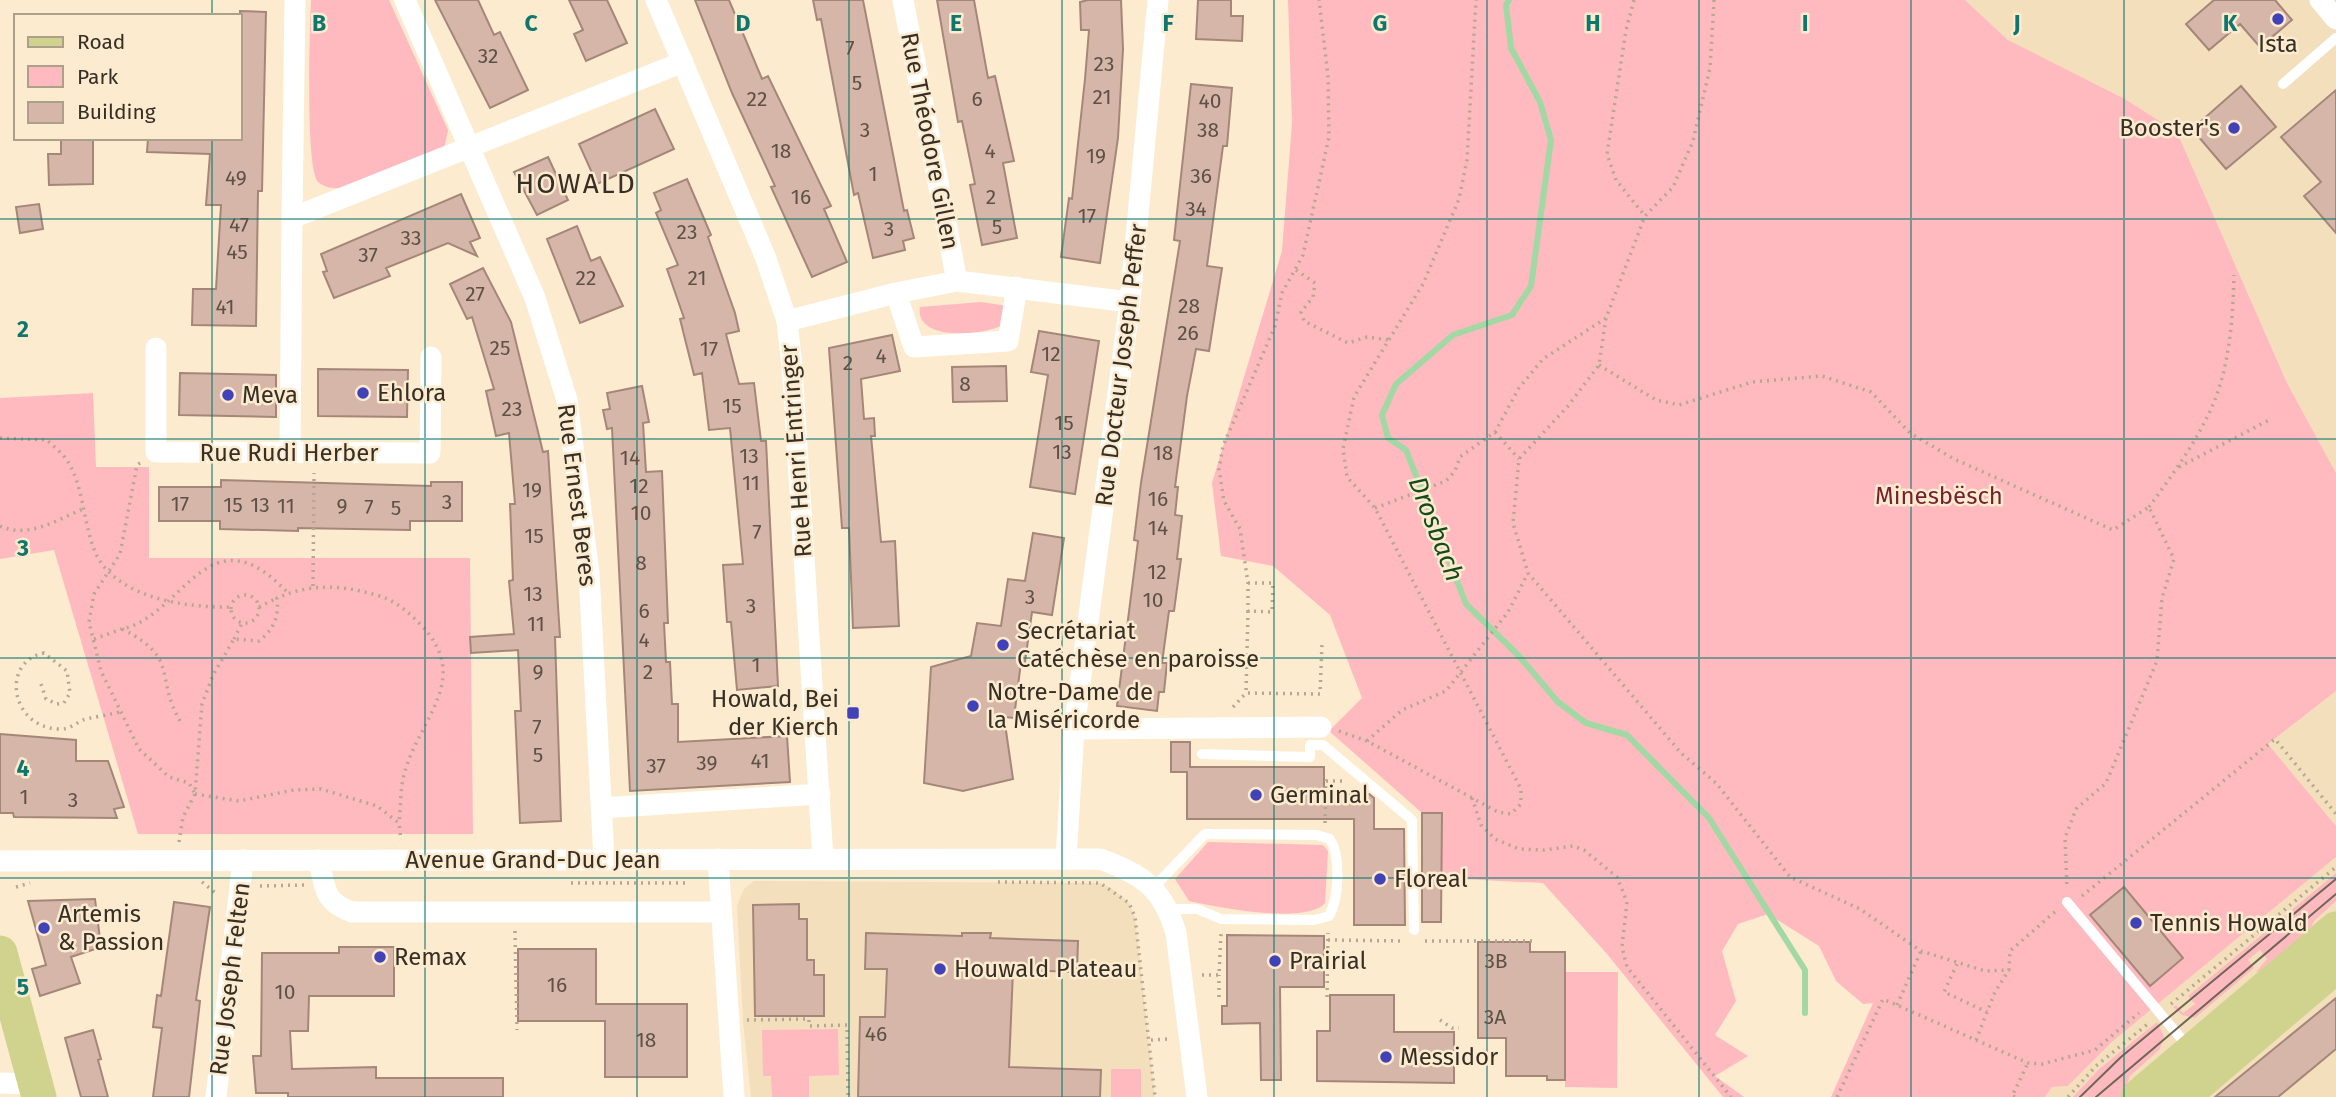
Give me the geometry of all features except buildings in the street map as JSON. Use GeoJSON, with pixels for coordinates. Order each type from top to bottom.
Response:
{"type":"FeatureCollection","features":[{"type":"Feature","properties":{"kind":"main road"},"geometry":{"type":"LineString","coordinates":[[2138,1097],[2190,1050],[2336,929]]}},
{"type":"Feature","properties":{"kind":"main road"},"geometry":{"type":"LineString","coordinates":[[0,953],[37,1091]]}},
{"type":"Feature","properties":{"kind":"main road"},"geometry":{"type":"LineString","coordinates":[[2182,1097],[2336,966]]}},
{"type":"Feature","properties":{"kind":"street"},"geometry":{"type":"LineString","coordinates":[[290,453],[295,0]]}},
{"type":"Feature","properties":{"kind":"street","name":"Rue Ernest Beres"},"geometry":{"type":"LineString","coordinates":[[405,0],[536,298],[567,400],[589,573],[604,859]]}},
{"type":"Feature","properties":{"kind":"street","name":"Rue Henri Entringer"},"geometry":{"type":"LineString","coordinates":[[656,0],[765,256],[787,321],[823,859]]}},
{"type":"Feature","properties":{"kind":"street","name":"Rue Théodore Gillen"},"geometry":{"type":"LineString","coordinates":[[903,0],[957,281]]}},
{"type":"Feature","properties":{"kind":"street","name":"Rue Docteur Joseph Peffer"},"geometry":{"type":"LineString","coordinates":[[1066,859],[1074,729],[1130,302],[1148,143],[1158,0]]}},
{"type":"Feature","properties":{"kind":"street"},"geometry":{"type":"LineString","coordinates":[[2320,0],[2336,19]]}},
{"type":"Feature","properties":{"kind":"street"},"geometry":{"type":"LineString","coordinates":[[292,218],[682,62]]}},
{"type":"Feature","properties":{"kind":"street"},"geometry":{"type":"LineString","coordinates":[[787,321],[896,293],[957,281],[1130,302]]}},
{"type":"Feature","properties":{"kind":"street"},"geometry":{"type":"LineString","coordinates":[[896,293],[914,347],[1008,341],[1017,287]]}},
{"type":"Feature","properties":{"kind":"street"},"geometry":{"type":"LineString","coordinates":[[156,348],[156,453]]}},
{"type":"Feature","properties":{"kind":"street","name":"Rue Rudi Herber"},"geometry":{"type":"LineString","coordinates":[[156,453],[430,453],[430,357]]}},
{"type":"Feature","properties":{"kind":"street"},"geometry":{"type":"LineString","coordinates":[[1074,729],[1322,736]]}},
{"type":"Feature","properties":{"kind":"street"},"geometry":{"type":"LineString","coordinates":[[601,808],[820,794]]}},
{"type":"Feature","properties":{"kind":"street"},"geometry":{"type":"LineString","coordinates":[[718,859],[734,1097]]}},
{"type":"Feature","properties":{"kind":"street","name":"Avenue Grand-Duc Jean"},"geometry":{"type":"LineString","coordinates":[[0,861],[1100,859],[1130,869],[1154,887]]}},
{"type":"Feature","properties":{"kind":"street","name":"Rue Joseph Felten"},"geometry":{"type":"LineString","coordinates":[[216,1097],[243,860]]}},
{"type":"Feature","properties":{"kind":"street"},"geometry":{"type":"LineString","coordinates":[[318,860],[326,894],[336,906],[352,912],[721,912]]}},
{"type":"Feature","properties":{"kind":"street"},"geometry":{"type":"LineString","coordinates":[[1154,887],[1169,909],[1182,974],[1198,1097]]}},
{"type":"Feature","properties":{"kind":"street"},"geometry":{"type":"LineString","coordinates":[[0,1083],[37,1091]]}},
{"type":"Feature","properties":{"kind":"lane"},"geometry":{"type":"LineString","coordinates":[[2283,84],[2336,38]]}},
{"type":"Feature","properties":{"kind":"lane"},"geometry":{"type":"LineString","coordinates":[[1202,754],[1310,757],[1310,745],[1322,736],[1366,782],[1412,820],[1414,930]]}},
{"type":"Feature","properties":{"kind":"lane"},"geometry":{"type":"LineString","coordinates":[[1154,887],[1205,834],[1325,837],[1330,839],[1335,849],[1335,905],[1329,916],[1314,920],[1221,919],[1197,909],[1169,909]]}},
{"type":"Feature","properties":{"kind":"lane"},"geometry":{"type":"LineString","coordinates":[[2067,902],[2190,1050]]}},
{"type":"Feature","properties":{"kind":"path"},"geometry":{"type":"LineString","coordinates":[[1319,0],[1328,76],[1329,137],[1303,255],[1282,293],[1275,326],[1223,446],[1219,469],[1224,501],[1240,529],[1248,583],[1246,692],[1321,694],[1322,644]]}},
{"type":"Feature","properties":{"kind":"path"},"geometry":{"type":"LineString","coordinates":[[1322,736],[1367,741],[1498,812],[1511,814],[1521,804],[1521,789],[1375,508],[1347,477],[1343,449],[1354,397],[1423,284],[1459,199],[1467,160],[1476,0]]}},
{"type":"Feature","properties":{"kind":"path"},"geometry":{"type":"LineString","coordinates":[[1634,0],[1626,30],[1607,154],[1616,180],[1645,216]]}},
{"type":"Feature","properties":{"kind":"path"},"geometry":{"type":"LineString","coordinates":[[1714,0],[1710,68],[1693,141],[1673,187],[1645,216],[1606,318],[1599,365],[1568,406],[1519,459],[1513,523],[1528,573],[1681,752],[1716,783],[1790,877],[1860,909],[1921,951],[1985,971],[2009,970]]}},
{"type":"Feature","properties":{"kind":"path"},"geometry":{"type":"LineString","coordinates":[[1296,270],[1315,283],[1313,297],[1301,312],[1304,321],[1348,343],[1367,337],[1389,340]]}},
{"type":"Feature","properties":{"kind":"path"},"geometry":{"type":"LineString","coordinates":[[1599,365],[1656,400],[1679,405],[1752,382],[1822,376],[1871,392],[1910,433],[1954,459],[2113,530],[2149,507],[2178,468],[2216,397],[2233,322],[2234,275]]}},
{"type":"Feature","properties":{"kind":"path"},"geometry":{"type":"LineString","coordinates":[[1375,508],[1446,481],[1455,471],[1460,457],[1495,432],[1519,388],[1543,359],[1606,318]]}},
{"type":"Feature","properties":{"kind":"path"},"geometry":{"type":"LineString","coordinates":[[2178,468],[2271,419]]}},
{"type":"Feature","properties":{"kind":"path"},"geometry":{"type":"LineString","coordinates":[[1495,432],[1519,459]]}},
{"type":"Feature","properties":{"kind":"path"},"geometry":{"type":"LineString","coordinates":[[0,438],[9,436],[47,440],[67,460],[97,556],[121,582],[167,600],[204,608],[232,607]]}},
{"type":"Feature","properties":{"kind":"path"},"geometry":{"type":"LineString","coordinates":[[156,453],[137,465],[127,531],[120,554],[94,594],[89,622],[102,671],[139,749],[153,765],[169,777],[189,783],[195,794]]}},
{"type":"Feature","properties":{"kind":"path"},"geometry":{"type":"LineString","coordinates":[[313,586],[314,453]]}},
{"type":"Feature","properties":{"kind":"path"},"geometry":{"type":"LineString","coordinates":[[2067,902],[2065,838],[2076,809],[2106,783],[2157,661],[2162,598],[2174,559],[2149,507]]}},
{"type":"Feature","properties":{"kind":"path"},"geometry":{"type":"LineString","coordinates":[[0,526],[19,531],[41,528],[83,509]]}},
{"type":"Feature","properties":{"kind":"path"},"geometry":{"type":"LineString","coordinates":[[93,639],[147,617],[213,565],[230,563],[258,568],[273,577],[288,593]]}},
{"type":"Feature","properties":{"kind":"path"},"geometry":{"type":"LineString","coordinates":[[1367,741],[1402,710],[1446,691],[1508,612],[1528,573]]}},
{"type":"Feature","properties":{"kind":"path"},"geometry":{"type":"LineString","coordinates":[[1248,583],[1273,583],[1272,612],[1248,611]]}},
{"type":"Feature","properties":{"kind":"path"},"geometry":{"type":"LineString","coordinates":[[259,607],[288,593],[313,586],[354,589],[383,597],[403,607],[433,638],[444,668],[440,698],[404,775],[399,823],[401,860]]}},
{"type":"Feature","properties":{"kind":"path"},"geometry":{"type":"LineString","coordinates":[[246,595],[255,599],[259,607],[255,620],[242,623],[232,615],[232,607],[236,598],[246,595]]}},
{"type":"Feature","properties":{"kind":"path"},"geometry":{"type":"LineString","coordinates":[[234,639],[259,641],[270,631],[277,618],[278,598]]}},
{"type":"Feature","properties":{"kind":"path"},"geometry":{"type":"LineString","coordinates":[[242,623],[213,675],[202,704],[195,794],[183,817],[176,860],[177,881],[201,881],[222,897],[254,897],[262,884],[324,886]]}},
{"type":"Feature","properties":{"kind":"path"},"geometry":{"type":"LineString","coordinates":[[122,629],[153,648],[164,667],[169,703],[180,721]]}},
{"type":"Feature","properties":{"kind":"path"},"geometry":{"type":"LineString","coordinates":[[41,684],[46,699],[57,704],[64,703],[70,693],[66,671],[58,661],[44,653],[24,659],[16,669],[11,686],[13,698],[22,711],[39,725],[70,728],[84,720],[101,719],[120,712]]}},
{"type":"Feature","properties":{"kind":"path"},"geometry":{"type":"LineString","coordinates":[[1976,1040],[2009,970],[2010,951],[2067,902],[2084,895],[2275,739],[2336,814]]}},
{"type":"Feature","properties":{"kind":"path"},"geometry":{"type":"LineString","coordinates":[[1325,837],[1326,781],[1366,782]]}},
{"type":"Feature","properties":{"kind":"path"},"geometry":{"type":"LineString","coordinates":[[195,794],[239,802],[294,790],[321,789],[377,806],[399,823]]}},
{"type":"Feature","properties":{"kind":"path"},"geometry":{"type":"LineString","coordinates":[[1472,797],[1481,825],[1495,839],[1519,849],[1544,850],[1573,846],[1584,850],[1617,877],[1627,902],[1622,947],[1627,967],[1731,1097]]}},
{"type":"Feature","properties":{"kind":"path"},"geometry":{"type":"LineString","coordinates":[[645,859],[646,912]]}},
{"type":"Feature","properties":{"kind":"path"},"geometry":{"type":"LineString","coordinates":[[2068,1097],[2096,1066],[2336,867]]}},
{"type":"Feature","properties":{"kind":"path"},"geometry":{"type":"LineString","coordinates":[[16,887],[32,882]]}},
{"type":"Feature","properties":{"kind":"path"},"geometry":{"type":"LineString","coordinates":[[995,882],[1100,883],[1129,902],[1135,917],[1155,1097]]}},
{"type":"Feature","properties":{"kind":"path"},"geometry":{"type":"LineString","coordinates":[[564,883],[688,883]]}},
{"type":"Feature","properties":{"kind":"path"},"geometry":{"type":"LineString","coordinates":[[515,912],[517,1030]]}},
{"type":"Feature","properties":{"kind":"path"},"geometry":{"type":"LineString","coordinates":[[1327,997],[1329,916]]}},
{"type":"Feature","properties":{"kind":"path"},"geometry":{"type":"LineString","coordinates":[[1219,997],[1221,919]]}},
{"type":"Feature","properties":{"kind":"path"},"geometry":{"type":"LineString","coordinates":[[1328,940],[1537,941]]}},
{"type":"Feature","properties":{"kind":"path"},"geometry":{"type":"LineString","coordinates":[[1897,1005],[1921,951]]}},
{"type":"Feature","properties":{"kind":"path"},"geometry":{"type":"LineString","coordinates":[[1957,964],[1944,992],[1987,1012]]}},
{"type":"Feature","properties":{"kind":"path"},"geometry":{"type":"LineString","coordinates":[[1182,974],[1219,975]]}},
{"type":"Feature","properties":{"kind":"path"},"geometry":{"type":"LineString","coordinates":[[1837,1097],[1883,999],[2028,1063],[2042,1064],[2095,1050],[2151,1003]]}},
{"type":"Feature","properties":{"kind":"path"},"geometry":{"type":"LineString","coordinates":[[728,1021],[809,1019],[809,1026],[847,1025],[848,1097]]}},
{"type":"Feature","properties":{"kind":"path"},"geometry":{"type":"LineString","coordinates":[[1440,1020],[1452,1028],[1459,1028]]}},
{"type":"Feature","properties":{"kind":"path"},"geometry":{"type":"LineString","coordinates":[[1150,1040],[1177,1038]]}},
{"type":"Feature","properties":{"kind":"path"},"geometry":{"type":"LineString","coordinates":[[2015,1097],[2012,1096],[2028,1063]]}},
{"type":"Feature","properties":{"kind":"shaded area"},"geometry":{"type":"Polygon","coordinates":[[[1965,0],[2336,0],[2336,473],[2287,383],[2177,132],[2125,99],[2008,40],[1965,0]]]}},
{"type":"Feature","properties":{"kind":"shaded area"},"geometry":{"type":"Polygon","coordinates":[[[2336,691],[2336,826],[2268,744],[2336,691]]]}},
{"type":"Feature","properties":{"kind":"shaded area"},"geometry":{"type":"Polygon","coordinates":[[[2336,857],[2336,1097],[2045,1097],[2052,1087],[2068,1086],[2113,1041],[2336,857]]]}},
{"type":"Feature","properties":{"kind":"shaded area","name":"Houwald Plateau"},"geometry":{"type":"Polygon","coordinates":[[[754,881],[1100,883],[1114,890],[1129,903],[1135,917],[1155,1097],[751,1097],[743,1021],[737,906],[744,889],[754,881]]]}},
{"type":"Feature","properties":{"kind":"green space"},"geometry":{"type":"Polygon","coordinates":[[[311,0],[389,0],[448,130],[445,145],[439,151],[358,185],[333,188],[318,182],[311,151],[310,125],[311,0]]]}},
{"type":"Feature","properties":{"kind":"green space","name":"Minesbësch"},"geometry":{"type":"Polygon","coordinates":[[[1288,0],[1965,0],[2008,40],[2125,99],[2177,132],[2287,383],[2336,473],[2336,691],[2268,744],[2336,826],[2336,857],[2113,1041],[2068,1086],[2052,1087],[2045,1097],[1831,1097],[1873,1003],[1863,1004],[1836,981],[1819,946],[1768,914],[1738,924],[1722,951],[1736,1001],[1715,1035],[1748,1056],[1715,1076],[1744,1097],[1723,1097],[1607,954],[1543,883],[1441,878],[1442,813],[1422,813],[1329,731],[1362,698],[1330,615],[1273,566],[1221,556],[1212,483],[1282,251],[1292,123],[1288,0]]]}},
{"type":"Feature","properties":{"kind":"green space"},"geometry":{"type":"Polygon","coordinates":[[[981,302],[1008,306],[1004,324],[982,331],[953,333],[928,326],[921,318],[920,307],[981,302]]]}},
{"type":"Feature","properties":{"kind":"green space"},"geometry":{"type":"Polygon","coordinates":[[[93,393],[96,467],[149,467],[149,558],[470,558],[473,834],[138,834],[54,550],[0,559],[0,398],[93,393]]]}},
{"type":"Feature","properties":{"kind":"green space"},"geometry":{"type":"Polygon","coordinates":[[[1208,842],[1323,845],[1328,851],[1325,903],[1300,913],[1281,914],[1189,901],[1175,879],[1208,842]]]}},
{"type":"Feature","properties":{"kind":"green space"},"geometry":{"type":"Polygon","coordinates":[[[2336,873],[2336,901],[2314,921],[2308,934],[2263,971],[2256,972],[2267,959],[2260,950],[2248,960],[2254,968],[2195,1018],[2182,1015],[2173,1007],[2176,1005],[2183,1013],[2195,1004],[2188,996],[2336,873]]]}},
{"type":"Feature","properties":{"kind":"green space"},"geometry":{"type":"Polygon","coordinates":[[[1565,972],[1618,972],[1617,1088],[1565,1087],[1565,972]]]}},
{"type":"Feature","properties":{"kind":"green space"},"geometry":{"type":"Polygon","coordinates":[[[2157,1022],[2164,1036],[2160,1049],[2130,1076],[2122,1097],[2073,1097],[2099,1069],[2157,1022]]]}},
{"type":"Feature","properties":{"kind":"green space"},"geometry":{"type":"Polygon","coordinates":[[[838,1029],[839,1075],[809,1076],[809,1097],[772,1097],[771,1076],[763,1076],[762,1030],[838,1029]]]}},
{"type":"Feature","properties":{"kind":"green space"},"geometry":{"type":"Polygon","coordinates":[[[1111,1069],[1141,1069],[1141,1097],[1111,1097],[1111,1069]]]}},
{"type":"Feature","properties":{"kind":"waterway","name":"Drosbach"},"geometry":{"type":"LineString","coordinates":[[1509,0],[1506,5],[1511,48],[1540,102],[1551,140],[1531,286],[1512,315],[1453,335],[1396,384],[1382,415],[1388,438],[1406,450],[1466,604],[1519,656],[1558,702],[1586,723],[1627,735],[1709,818],[1805,970],[1805,1013]]}},
{"type":"Feature","properties":{"kind":"tram line"},"geometry":{"type":"LineString","coordinates":[[2080,1097],[2121,1057],[2336,879]]}},
{"type":"Feature","properties":{"kind":"tram line"},"geometry":{"type":"LineString","coordinates":[[2096,1097],[2336,894]]}},
{"type":"Feature","properties":{"kind":"place","name":"Ista"},"geometry":{"type":"Point","coordinates":[2278,19]}},
{"type":"Feature","properties":{"kind":"place","name":"Booster's"},"geometry":{"type":"Point","coordinates":[2234,128]}},
{"type":"Feature","properties":{"kind":"place","name":"Ehlora"},"geometry":{"type":"Point","coordinates":[363,393]}},
{"type":"Feature","properties":{"kind":"place","name":"Meva"},"geometry":{"type":"Point","coordinates":[228,395]}},
{"type":"Feature","properties":{"kind":"place","name":"Secrétariat Catéchèse en paroisse"},"geometry":{"type":"Point","coordinates":[1003,645]}},
{"type":"Feature","properties":{"kind":"place","name":"Notre-Dame de la Miséricorde"},"geometry":{"type":"Point","coordinates":[973,706]}},
{"type":"Feature","properties":{"kind":"place","name":"Howald, Bei der Kierch"},"geometry":{"type":"Point","coordinates":[853,713]}},
{"type":"Feature","properties":{"kind":"place","name":"Germinal"},"geometry":{"type":"Point","coordinates":[1256,795]}},
{"type":"Feature","properties":{"kind":"place","name":"Floreal"},"geometry":{"type":"Point","coordinates":[1380,879]}},
{"type":"Feature","properties":{"kind":"place","name":"Tennis Howald"},"geometry":{"type":"Point","coordinates":[2136,923]}},
{"type":"Feature","properties":{"kind":"place","name":"Artemis & Passion"},"geometry":{"type":"Point","coordinates":[44,928]}},
{"type":"Feature","properties":{"kind":"place","name":"Remax"},"geometry":{"type":"Point","coordinates":[380,957]}},
{"type":"Feature","properties":{"kind":"place","name":"Prairial"},"geometry":{"type":"Point","coordinates":[1275,961]}},
{"type":"Feature","properties":{"kind":"place","name":"Houwald Plateau"},"geometry":{"type":"Point","coordinates":[940,969]}},
{"type":"Feature","properties":{"kind":"place","name":"Messidor"},"geometry":{"type":"Point","coordinates":[1386,1057]}},
{"type":"Feature","properties":{"kind":"district","name":"HOWALD"},"geometry":{"type":"Point","coordinates":[576,183]}}]}
